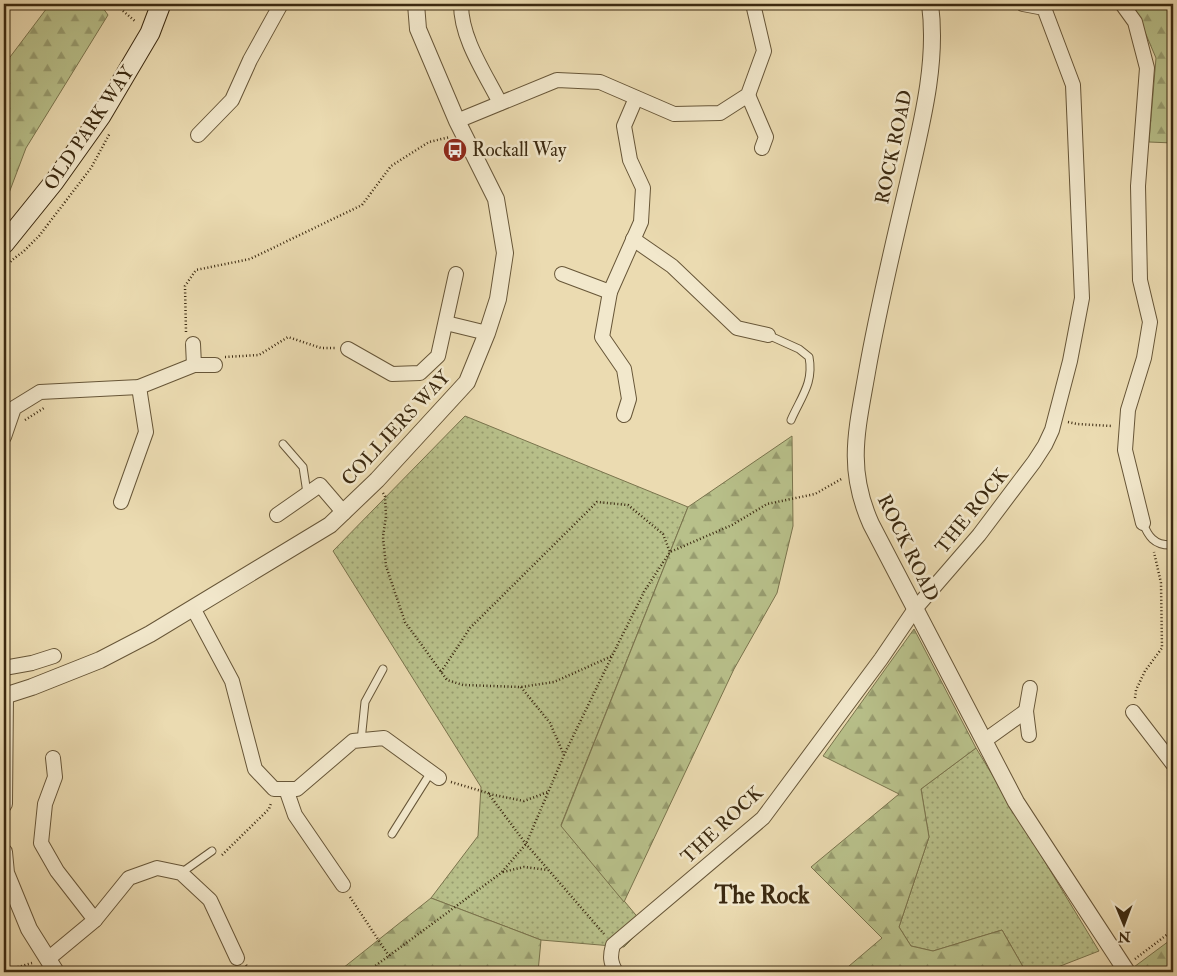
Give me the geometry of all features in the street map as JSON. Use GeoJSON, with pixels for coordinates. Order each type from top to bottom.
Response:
{"type":"FeatureCollection","features":[{"type":"Feature","properties":{"kind":"main road","name":"OLD PARK WAY"},"geometry":{"type":"LineString","coordinates":[[4,244],[54,182],[101,116],[150,33],[161,4]]}},
{"type":"Feature","properties":{"kind":"street"},"geometry":{"type":"LineString","coordinates":[[198,135],[232,100],[250,60],[281,4]]}},
{"type":"Feature","properties":{"kind":"street","name":"COLLIERS WAY"},"geometry":{"type":"LineString","coordinates":[[4,695],[32,687],[100,660],[150,634],[330,525],[377,480],[467,382],[487,333],[498,299],[505,253],[496,199],[460,128],[418,29],[416,4]]}},
{"type":"Feature","properties":{"kind":"street"},"geometry":{"type":"LineString","coordinates":[[461,4],[468,41],[500,104]]}},
{"type":"Feature","properties":{"kind":"street"},"geometry":{"type":"LineString","coordinates":[[460,128],[500,104],[557,80],[600,82],[674,114],[720,113],[748,95],[764,51],[753,4]]}},
{"type":"Feature","properties":{"kind":"street","name":"ROCK ROAD"},"geometry":{"type":"LineString","coordinates":[[930,4],[933,38],[924,109],[874,334],[859,419],[854,461],[859,495],[867,516],[1016,802],[1125,970]]}},
{"type":"Feature","properties":{"kind":"street","name":"THE ROCK"},"geometry":{"type":"LineString","coordinates":[[613,945],[763,818],[881,659],[915,609],[979,535],[1045,445],[1055,418],[1070,361],[1082,298],[1073,85],[1046,6],[1024,4]]}},
{"type":"Feature","properties":{"kind":"street"},"geometry":{"type":"LineString","coordinates":[[1122,4],[1135,22],[1147,68],[1138,186],[1140,280],[1150,322],[1144,358],[1128,410],[1125,450],[1143,523]]}},
{"type":"Feature","properties":{"kind":"street"},"geometry":{"type":"LineString","coordinates":[[748,95],[766,137],[762,148]]}},
{"type":"Feature","properties":{"kind":"street"},"geometry":{"type":"LineString","coordinates":[[624,415],[630,399],[624,369],[602,337],[610,292],[641,222],[643,188],[630,160],[624,126],[636,98]]}},
{"type":"Feature","properties":{"kind":"street"},"geometry":{"type":"LineString","coordinates":[[633,239],[672,266],[736,328],[768,335]]}},
{"type":"Feature","properties":{"kind":"street"},"geometry":{"type":"LineString","coordinates":[[348,349],[392,374],[420,373],[438,356],[456,274]]}},
{"type":"Feature","properties":{"kind":"street"},"geometry":{"type":"LineString","coordinates":[[562,274],[610,292]]}},
{"type":"Feature","properties":{"kind":"street"},"geometry":{"type":"LineString","coordinates":[[446,323],[487,333]]}},
{"type":"Feature","properties":{"kind":"street"},"geometry":{"type":"LineString","coordinates":[[194,344],[194,365]]}},
{"type":"Feature","properties":{"kind":"street"},"geometry":{"type":"LineString","coordinates":[[4,435],[14,408],[40,392],[139,387],[194,365],[215,365]]}},
{"type":"Feature","properties":{"kind":"street"},"geometry":{"type":"LineString","coordinates":[[121,502],[146,432],[139,387]]}},
{"type":"Feature","properties":{"kind":"street"},"geometry":{"type":"LineString","coordinates":[[276,515],[320,485],[344,512]]}},
{"type":"Feature","properties":{"kind":"street"},"geometry":{"type":"LineString","coordinates":[[193,608],[232,681],[254,769],[280,789],[295,815],[343,885]]}},
{"type":"Feature","properties":{"kind":"street"},"geometry":{"type":"LineString","coordinates":[[4,668],[32,663],[54,656]]}},
{"type":"Feature","properties":{"kind":"street"},"geometry":{"type":"LineString","coordinates":[[1029,735],[1026,711],[1030,688]]}},
{"type":"Feature","properties":{"kind":"street"},"geometry":{"type":"LineString","coordinates":[[4,695],[4,804]]}},
{"type":"Feature","properties":{"kind":"street"},"geometry":{"type":"LineString","coordinates":[[984,741],[1026,711]]}},
{"type":"Feature","properties":{"kind":"street"},"geometry":{"type":"LineString","coordinates":[[1133,712],[1173,764]]}},
{"type":"Feature","properties":{"kind":"street"},"geometry":{"type":"LineString","coordinates":[[280,789],[298,789],[353,742],[384,738],[435,775]]}},
{"type":"Feature","properties":{"kind":"street"},"geometry":{"type":"LineString","coordinates":[[54,758],[55,777],[45,804],[41,843],[57,871],[95,920]]}},
{"type":"Feature","properties":{"kind":"street"},"geometry":{"type":"LineString","coordinates":[[4,852],[5,873],[29,929],[52,965],[95,920],[129,878],[156,868],[181,873],[210,900],[237,958]]}},
{"type":"Feature","properties":{"kind":"street"},"geometry":{"type":"LineString","coordinates":[[613,945],[610,956],[611,965],[616,972]]}},
{"type":"Feature","properties":{"kind":"lane"},"geometry":{"type":"LineString","coordinates":[[768,335],[799,349],[809,357],[812,369],[808,386],[791,420]]}},
{"type":"Feature","properties":{"kind":"lane"},"geometry":{"type":"LineString","coordinates":[[283,444],[303,467],[307,494]]}},
{"type":"Feature","properties":{"kind":"lane"},"geometry":{"type":"LineString","coordinates":[[1143,523],[1151,540],[1163,545],[1170,545]]}},
{"type":"Feature","properties":{"kind":"lane"},"geometry":{"type":"LineString","coordinates":[[361,741],[365,702],[383,669]]}},
{"type":"Feature","properties":{"kind":"lane"},"geometry":{"type":"LineString","coordinates":[[392,834],[435,775]]}},
{"type":"Feature","properties":{"kind":"lane"},"geometry":{"type":"LineString","coordinates":[[181,873],[212,851]]}},
{"type":"Feature","properties":{"kind":"path"},"geometry":{"type":"LineString","coordinates":[[115,4],[150,33]]}},
{"type":"Feature","properties":{"kind":"path"},"geometry":{"type":"LineString","coordinates":[[194,344],[186,340],[186,286],[196,270],[250,259],[362,205],[391,166],[429,142],[460,128]]}},
{"type":"Feature","properties":{"kind":"path"},"geometry":{"type":"LineString","coordinates":[[215,365],[221,357],[259,355],[288,336],[321,348],[348,349]]}},
{"type":"Feature","properties":{"kind":"path"},"geometry":{"type":"LineString","coordinates":[[4,435],[46,407]]}},
{"type":"Feature","properties":{"kind":"path"},"geometry":{"type":"LineString","coordinates":[[1055,418],[1077,424],[1126,427]]}},
{"type":"Feature","properties":{"kind":"path"},"geometry":{"type":"LineString","coordinates":[[367,972],[501,873],[526,844],[564,755],[612,656],[645,590],[670,552],[732,525],[767,504],[815,494],[855,472]]}},
{"type":"Feature","properties":{"kind":"path"},"geometry":{"type":"LineString","coordinates":[[377,480],[385,496],[386,516],[383,537],[386,566],[405,622],[447,680],[463,685],[521,687],[554,682],[612,656]]}},
{"type":"Feature","properties":{"kind":"path"},"geometry":{"type":"LineString","coordinates":[[441,672],[470,628],[597,502],[628,505],[663,534],[670,552]]}},
{"type":"Feature","properties":{"kind":"path"},"geometry":{"type":"LineString","coordinates":[[1133,712],[1136,690],[1145,671],[1162,648],[1161,583],[1151,540]]}},
{"type":"Feature","properties":{"kind":"path"},"geometry":{"type":"LineString","coordinates":[[521,687],[550,723],[564,755]]}},
{"type":"Feature","properties":{"kind":"path"},"geometry":{"type":"LineString","coordinates":[[435,775],[488,793],[524,801],[548,792]]}},
{"type":"Feature","properties":{"kind":"path"},"geometry":{"type":"LineString","coordinates":[[220,856],[269,809],[280,789]]}},
{"type":"Feature","properties":{"kind":"path"},"geometry":{"type":"LineString","coordinates":[[488,793],[526,844],[613,945]]}},
{"type":"Feature","properties":{"kind":"path"},"geometry":{"type":"LineString","coordinates":[[501,873],[524,867],[548,870]]}},
{"type":"Feature","properties":{"kind":"path"},"geometry":{"type":"LineString","coordinates":[[343,885],[389,956]]}},
{"type":"Feature","properties":{"kind":"path"},"geometry":{"type":"LineString","coordinates":[[1125,970],[1173,930]]}},
{"type":"Feature","properties":{"kind":"path"},"geometry":{"type":"LineString","coordinates":[[4,968],[52,965]]}},
{"type":"Feature","properties":{"kind":"green space"},"geometry":{"type":"Polygon","coordinates":[[[50,4],[100,4],[108,15],[26,148],[9,193],[4,197],[4,65],[50,4]]]}},
{"type":"Feature","properties":{"kind":"green space"},"geometry":{"type":"Polygon","coordinates":[[[1133,4],[1173,4],[1173,143],[1149,142],[1156,58],[1133,4]]]}},
{"type":"Feature","properties":{"kind":"green space"},"geometry":{"type":"Polygon","coordinates":[[[465,416],[688,507],[561,825],[645,926],[624,947],[541,940],[431,898],[478,836],[481,787],[333,551],[465,416]]]}},
{"type":"Feature","properties":{"kind":"green space"},"geometry":{"type":"Polygon","coordinates":[[[792,436],[793,526],[777,593],[734,669],[624,902],[561,826],[688,507],[792,436]]]}},
{"type":"Feature","properties":{"kind":"green space"},"geometry":{"type":"Polygon","coordinates":[[[914,629],[976,748],[921,789],[929,837],[899,927],[911,946],[933,951],[1002,930],[1026,972],[842,972],[882,938],[811,867],[899,794],[823,756],[914,629]]]}},
{"type":"Feature","properties":{"kind":"green space"},"geometry":{"type":"Polygon","coordinates":[[[976,748],[1099,951],[1045,972],[1026,972],[1002,930],[933,951],[911,946],[899,927],[929,837],[921,789],[976,748]]]}},
{"type":"Feature","properties":{"kind":"green space"},"geometry":{"type":"Polygon","coordinates":[[[431,898],[541,940],[538,972],[338,972],[431,898]]]}},
{"type":"Feature","properties":{"kind":"green space"},"geometry":{"type":"Polygon","coordinates":[[[1173,938],[1173,972],[1139,972],[1134,967],[1173,938]]]}},
{"type":"Feature","properties":{"kind":"place","name":"Rockall Way"},"geometry":{"type":"Point","coordinates":[455,150]}},
{"type":"Feature","properties":{"kind":"district","name":"The Rock"},"geometry":{"type":"Point","coordinates":[762,895]}}]}
